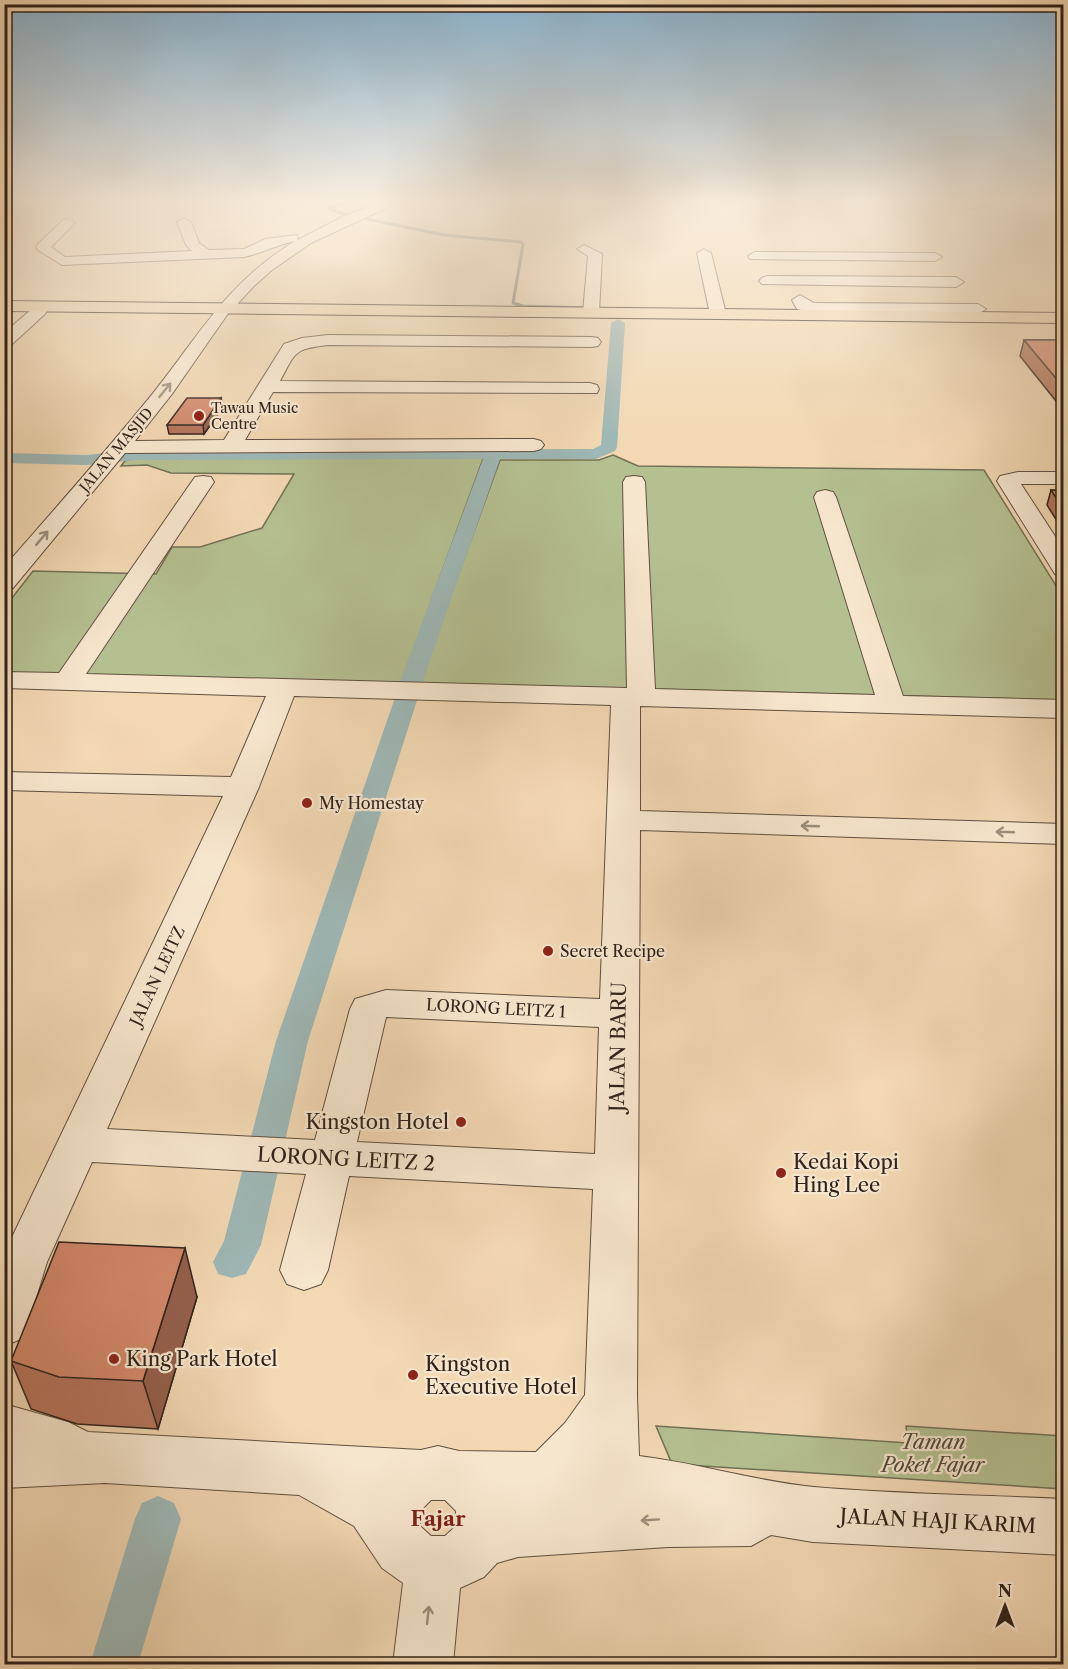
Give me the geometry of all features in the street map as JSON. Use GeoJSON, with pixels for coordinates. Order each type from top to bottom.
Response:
{"type":"FeatureCollection","features":[{"type":"Feature","properties":{"kind":"highway"},"geometry":{"type":"LineString","coordinates":[[4,306],[1064,320]]}},
{"type":"Feature","properties":{"kind":"highway"},"geometry":{"type":"LineString","coordinates":[[4,311],[591,309],[718,314],[981,313],[1064,320]]}},
{"type":"Feature","properties":{"kind":"street","name":"JALAN MASJID"},"geometry":{"type":"LineString","coordinates":[[4,583],[172,382],[224,310],[254,280]]}},
{"type":"Feature","properties":{"kind":"street"},"geometry":{"type":"LineString","coordinates":[[591,309],[593,280]]}},
{"type":"Feature","properties":{"kind":"street"},"geometry":{"type":"LineString","coordinates":[[710,280],[718,314]]}},
{"type":"Feature","properties":{"kind":"street"},"geometry":{"type":"LineString","coordinates":[[766,281],[956,282],[981,313]]}},
{"type":"Feature","properties":{"kind":"street"},"geometry":{"type":"LineString","coordinates":[[800,300],[803,306],[814,308],[981,313]]}},
{"type":"Feature","properties":{"kind":"street"},"geometry":{"type":"LineString","coordinates":[[7,336],[39,311]]}},
{"type":"Feature","properties":{"kind":"street"},"geometry":{"type":"LineString","coordinates":[[231,447],[290,348],[309,341],[592,342]]}},
{"type":"Feature","properties":{"kind":"street"},"geometry":{"type":"LineString","coordinates":[[267,386],[590,389]]}},
{"type":"Feature","properties":{"kind":"street"},"geometry":{"type":"LineString","coordinates":[[113,454],[231,447],[534,445]]}},
{"type":"Feature","properties":{"kind":"street"},"geometry":{"type":"LineString","coordinates":[[1064,478],[1018,478],[1008,481],[1064,569]]}},
{"type":"Feature","properties":{"kind":"street"},"geometry":{"type":"LineString","coordinates":[[67,682],[203,482]]}},
{"type":"Feature","properties":{"kind":"street","name":"JALAN BARU"},"geometry":{"type":"LineString","coordinates":[[613,1479],[611,1396],[615,1173],[623,820],[633,698],[634,482]]}},
{"type":"Feature","properties":{"kind":"street"},"geometry":{"type":"LineString","coordinates":[[825,497],[892,705]]}},
{"type":"Feature","properties":{"kind":"street"},"geometry":{"type":"LineString","coordinates":[[4,680],[1064,709]]}},
{"type":"Feature","properties":{"kind":"street","name":"JALAN LEITZ"},"geometry":{"type":"LineString","coordinates":[[4,1324],[14,1278],[166,957],[243,787],[283,688]]}},
{"type":"Feature","properties":{"kind":"street"},"geometry":{"type":"LineString","coordinates":[[4,781],[243,787]]}},
{"type":"Feature","properties":{"kind":"street"},"geometry":{"type":"LineString","coordinates":[[623,820],[1064,834]]}},
{"type":"Feature","properties":{"kind":"street","name":"LORONG LEITZ 1"},"geometry":{"type":"LineString","coordinates":[[331,1158],[366,1012],[372,1006],[386,1003],[619,1014]]}},
{"type":"Feature","properties":{"kind":"street","name":"LORONG LEITZ 2"},"geometry":{"type":"LineString","coordinates":[[77,1144],[615,1173]]}},
{"type":"Feature","properties":{"kind":"street"},"geometry":{"type":"LineString","coordinates":[[304,1270],[331,1158]]}},
{"type":"Feature","properties":{"kind":"street","name":"JALAN BARU"},"geometry":{"type":"LineString","coordinates":[[548,1502],[575,1453],[592,1432],[611,1396]]}},
{"type":"Feature","properties":{"kind":"street"},"geometry":{"type":"LineString","coordinates":[[4,1429],[105,1457]]}},
{"type":"Feature","properties":{"kind":"street"},"geometry":{"type":"LineString","coordinates":[[4,1462],[105,1457],[308,1471],[482,1479],[548,1502],[668,1519],[736,1519],[813,1514]]}},
{"type":"Feature","properties":{"kind":"street"},"geometry":{"type":"LineString","coordinates":[[308,1471],[373,1507],[436,1549]]}},
{"type":"Feature","properties":{"kind":"street"},"geometry":{"type":"LineString","coordinates":[[436,1549],[484,1527],[483,1504],[473,1486],[441,1476],[409,1484],[399,1496],[393,1511],[392,1526],[436,1549],[518,1528],[548,1502],[609,1492],[613,1479],[681,1488],[733,1502],[813,1514]]}},
{"type":"Feature","properties":{"kind":"street","name":"JALAN HAJI KARIM"},"geometry":{"type":"LineString","coordinates":[[813,1514],[1064,1527]]}},
{"type":"Feature","properties":{"kind":"street"},"geometry":{"type":"LineString","coordinates":[[423,1665],[436,1549]]}},
{"type":"Feature","properties":{"kind":"green space"},"geometry":{"type":"Polygon","coordinates":[[[613,455],[638,466],[984,470],[1063,597],[1063,700],[419,683],[500,460],[599,460],[613,455]]]}},
{"type":"Feature","properties":{"kind":"green space"},"geometry":{"type":"Polygon","coordinates":[[[484,456],[401,684],[5,673],[5,607],[33,571],[156,574],[172,547],[200,547],[262,528],[294,474],[171,473],[147,465],[121,466],[125,461],[137,457],[484,456]]]}},
{"type":"Feature","properties":{"kind":"green space","name":"Taman Poket Fajar"},"geometry":{"type":"Polygon","coordinates":[[[656,1426],[908,1443],[906,1426],[1063,1436],[1063,1489],[672,1464],[656,1426]]]}},
{"type":"Feature","properties":{"kind":"building"},"geometry":{"type":"Polygon","coordinates":[[[1024,340],[1064,340],[1064,388],[1024,340]]]}},
{"type":"Feature","properties":{"kind":"building"},"geometry":{"type":"Polygon","coordinates":[[[187,398],[221,398],[203,425],[167,425],[187,398]]]}},
{"type":"Feature","properties":{"kind":"building"},"geometry":{"type":"Polygon","coordinates":[[[1051,490],[1064,491],[1064,510],[1051,490]]]}},
{"type":"Feature","properties":{"kind":"building"},"geometry":{"type":"Polygon","coordinates":[[[59,1242],[185,1248],[143,1381],[59,1377],[11,1361],[59,1242]]]}},
{"type":"Feature","properties":{"kind":"waterway"},"geometry":{"type":"LineString","coordinates":[[517,280],[513,303],[523,306],[621,309]]}},
{"type":"Feature","properties":{"kind":"waterway"},"geometry":{"type":"LineString","coordinates":[[493,454],[596,454],[609,447],[618,323]]}},
{"type":"Feature","properties":{"kind":"waterway"},"geometry":{"type":"LineString","coordinates":[[4,458],[86,460],[136,455],[493,454]]}},
{"type":"Feature","properties":{"kind":"waterway"},"geometry":{"type":"LineString","coordinates":[[232,1262],[242,1245],[292,1041],[418,663],[493,454]]}},
{"type":"Feature","properties":{"kind":"waterway"},"geometry":{"type":"LineString","coordinates":[[114,1664],[158,1519]]}},
{"type":"Feature","properties":{"kind":"place","name":"Tawau Music Centre"},"geometry":{"type":"Point","coordinates":[199,416]}},
{"type":"Feature","properties":{"kind":"place","name":"My Homestay"},"geometry":{"type":"Point","coordinates":[307,803]}},
{"type":"Feature","properties":{"kind":"place","name":"Secret Recipe"},"geometry":{"type":"Point","coordinates":[548,951]}},
{"type":"Feature","properties":{"kind":"place","name":"Kingston Hotel"},"geometry":{"type":"Point","coordinates":[461,1122]}},
{"type":"Feature","properties":{"kind":"place","name":"Kedai Kopi Hing Lee"},"geometry":{"type":"Point","coordinates":[781,1173]}},
{"type":"Feature","properties":{"kind":"place","name":"King Park Hotel"},"geometry":{"type":"Point","coordinates":[114,1359]}},
{"type":"Feature","properties":{"kind":"place","name":"Kingston Executive Hotel"},"geometry":{"type":"Point","coordinates":[413,1375]}},
{"type":"Feature","properties":{"kind":"district","name":"Fajar"},"geometry":{"type":"Point","coordinates":[438,1519]}}]}
